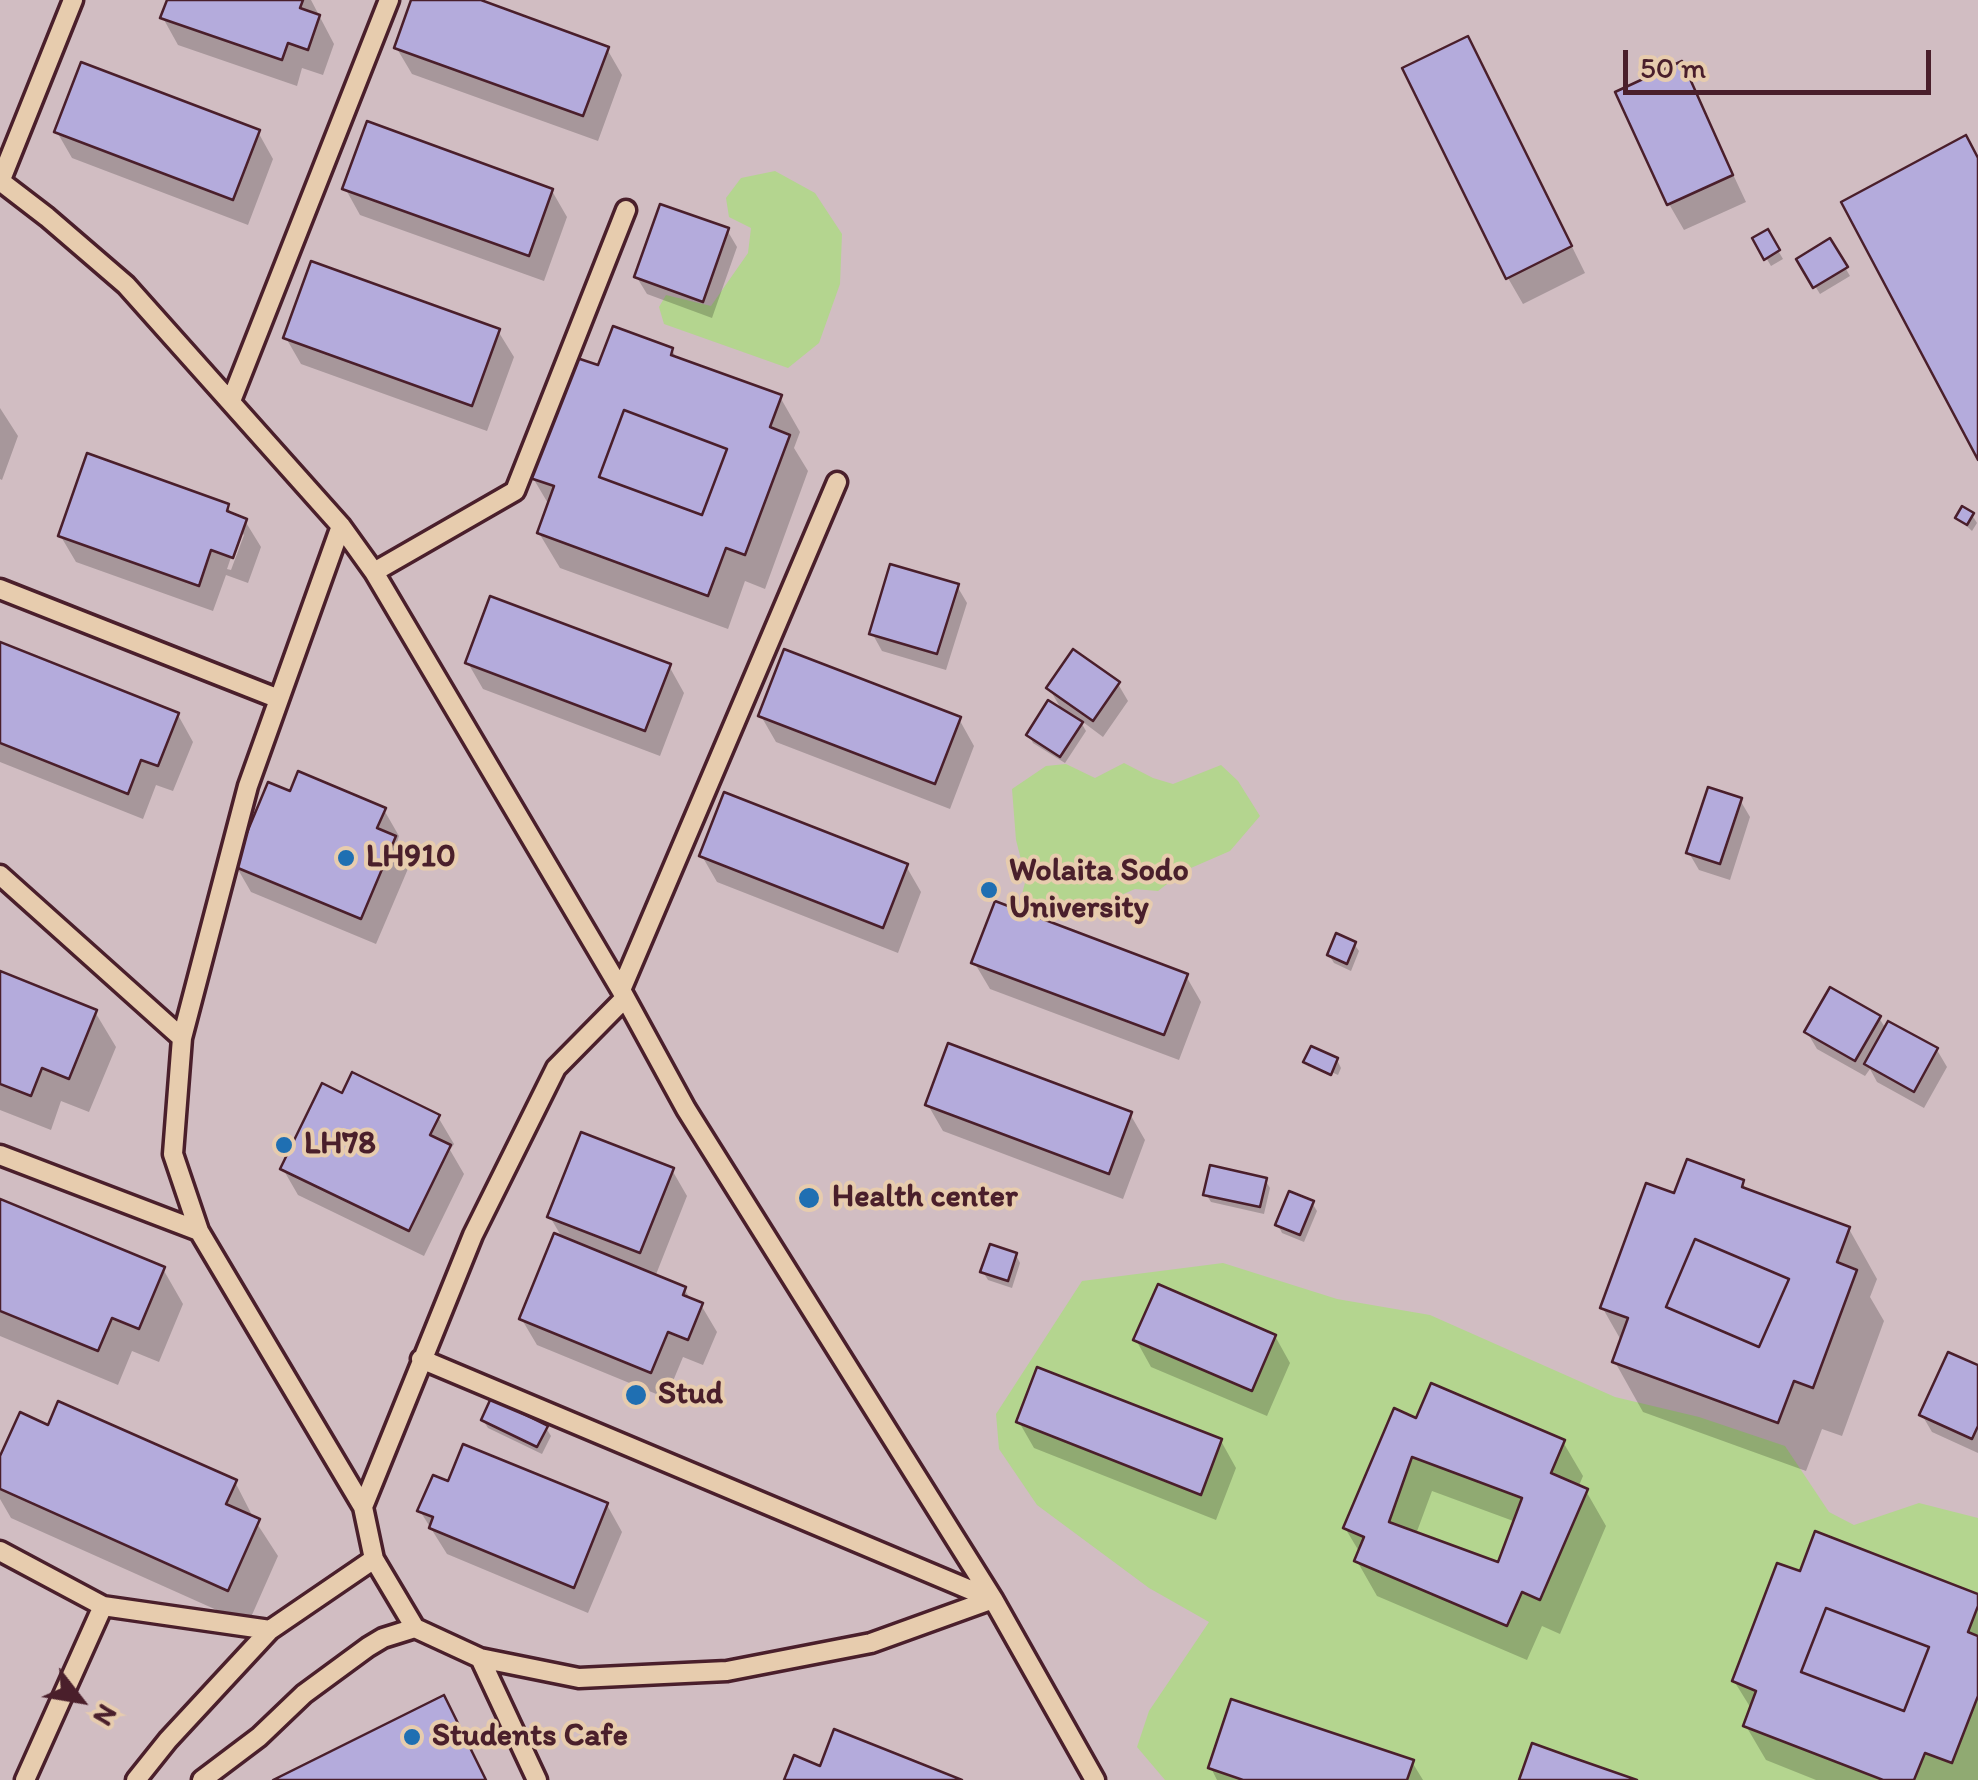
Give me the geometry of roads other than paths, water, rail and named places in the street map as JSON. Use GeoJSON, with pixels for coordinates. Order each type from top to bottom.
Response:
{"type":"FeatureCollection","features":[{"type":"Feature","properties":{"kind":"lane"},"geometry":{"type":"LineString","coordinates":[[72,0],[0,182],[126,285],[340,526],[374,572],[623,994],[686,1109],[993,1600],[1095,1780]]}},
{"type":"Feature","properties":{"kind":"lane"},"geometry":{"type":"LineString","coordinates":[[231,401],[390,0]]}},
{"type":"Feature","properties":{"kind":"lane"},"geometry":{"type":"LineString","coordinates":[[374,572],[515,491],[626,210]]}},
{"type":"Feature","properties":{"kind":"lane"},"geometry":{"type":"LineString","coordinates":[[363,1506],[473,1236],[556,1068],[623,994],[836,482]]}},
{"type":"Feature","properties":{"kind":"lane"},"geometry":{"type":"LineString","coordinates":[[340,526],[248,786],[182,1038],[173,1154],[199,1231],[363,1506],[374,1559],[416,1628],[480,1658],[579,1678],[726,1671],[871,1643],[993,1600]]}},
{"type":"Feature","properties":{"kind":"lane"},"geometry":{"type":"LineString","coordinates":[[0,589],[279,700]]}},
{"type":"Feature","properties":{"kind":"lane"},"geometry":{"type":"LineString","coordinates":[[0,875],[182,1038]]}},
{"type":"Feature","properties":{"kind":"lane"},"geometry":{"type":"LineString","coordinates":[[0,1155],[199,1231]]}},
{"type":"Feature","properties":{"kind":"lane"},"geometry":{"type":"LineString","coordinates":[[421,1359],[993,1600]]}},
{"type":"Feature","properties":{"kind":"lane"},"geometry":{"type":"LineString","coordinates":[[0,1551],[103,1606],[270,1630]]}},
{"type":"Feature","properties":{"kind":"lane"},"geometry":{"type":"LineString","coordinates":[[136,1780],[270,1630],[374,1559]]}},
{"type":"Feature","properties":{"kind":"lane"},"geometry":{"type":"LineString","coordinates":[[25,1780],[103,1606]]}},
{"type":"Feature","properties":{"kind":"lane"},"geometry":{"type":"LineString","coordinates":[[202,1780],[368,1646],[416,1628]]}},
{"type":"Feature","properties":{"kind":"lane"},"geometry":{"type":"LineString","coordinates":[[480,1658],[537,1780]]}},
{"type":"Feature","properties":{"kind":"place","name":"LH910"},"geometry":{"type":"Point","coordinates":[346,858]}},
{"type":"Feature","properties":{"kind":"place","name":"Wolaita Sodo University"},"geometry":{"type":"Point","coordinates":[989,890]}},
{"type":"Feature","properties":{"kind":"place","name":"LH78"},"geometry":{"type":"Point","coordinates":[284,1145]}},
{"type":"Feature","properties":{"kind":"place","name":"Health center"},"geometry":{"type":"Point","coordinates":[809,1198]}},
{"type":"Feature","properties":{"kind":"place","name":"Stud"},"geometry":{"type":"Point","coordinates":[636,1395]}},
{"type":"Feature","properties":{"kind":"place","name":"Students Cafe"},"geometry":{"type":"Point","coordinates":[412,1737]}}]}
